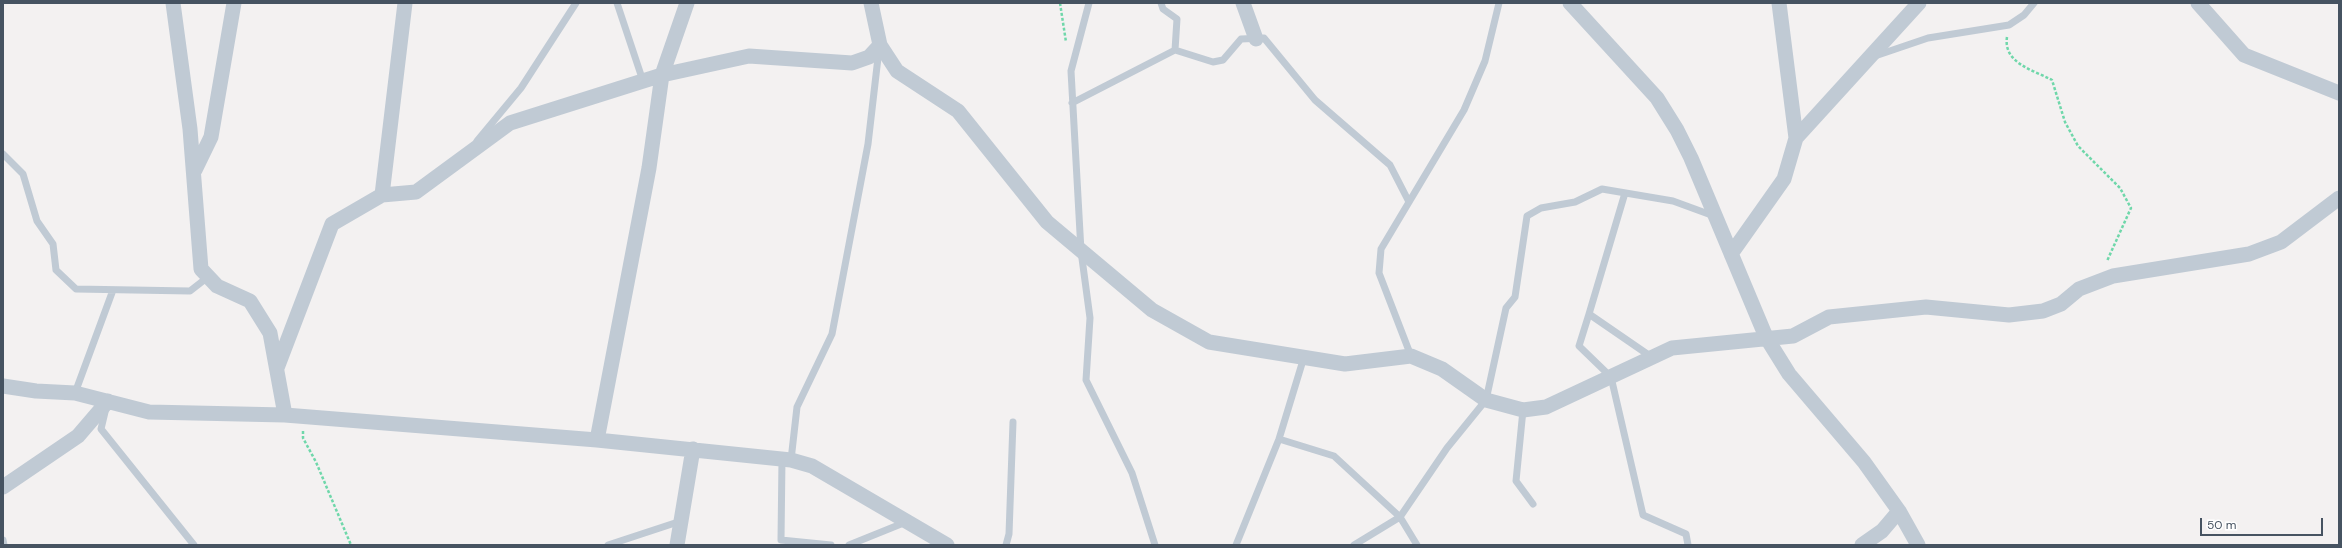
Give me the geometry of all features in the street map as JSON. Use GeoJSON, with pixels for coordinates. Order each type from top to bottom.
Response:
{"type":"FeatureCollection","features":[{"type":"Feature","properties":{"kind":"street"},"geometry":{"type":"LineString","coordinates":[[173,3],[194,171],[201,269],[217,286],[250,301],[270,332],[285,415]]}},
{"type":"Feature","properties":{"kind":"street"},"geometry":{"type":"LineString","coordinates":[[194,171],[211,137],[234,3]]}},
{"type":"Feature","properties":{"kind":"street"},"geometry":{"type":"LineString","coordinates":[[382,195],[405,3]]}},
{"type":"Feature","properties":{"kind":"street"},"geometry":{"type":"LineString","coordinates":[[597,440],[645,191],[662,75],[687,3]]}},
{"type":"Feature","properties":{"kind":"street"},"geometry":{"type":"LineString","coordinates":[[871,3],[880,45],[897,71],[958,111],[1047,222],[1152,310],[1210,342],[1345,364],[1411,356],[1442,370],[1486,400],[1522,410],[1546,407],[1672,348],[1766,337],[1793,336],[1828,317],[1926,307],[2009,315],[2043,311],[2061,304],[2079,289],[2113,276],[2250,254],[2281,242],[2339,198]]}},
{"type":"Feature","properties":{"kind":"street"},"geometry":{"type":"LineString","coordinates":[[1243,3],[1256,39]]}},
{"type":"Feature","properties":{"kind":"street"},"geometry":{"type":"LineString","coordinates":[[1570,3],[1657,98],[1677,130],[1766,337],[1789,374],[1864,462],[1899,511],[1918,545]]}},
{"type":"Feature","properties":{"kind":"street"},"geometry":{"type":"LineString","coordinates":[[1731,254],[1784,179],[1796,138],[1779,3]]}},
{"type":"Feature","properties":{"kind":"street"},"geometry":{"type":"LineString","coordinates":[[1796,138],[1918,3]]}},
{"type":"Feature","properties":{"kind":"street"},"geometry":{"type":"LineString","coordinates":[[2198,3],[2244,55],[2339,93]]}},
{"type":"Feature","properties":{"kind":"street"},"geometry":{"type":"LineString","coordinates":[[277,368],[332,224],[382,195],[416,192],[510,123],[662,75],[749,56],[852,63],[869,57],[880,45]]}},
{"type":"Feature","properties":{"kind":"street"},"geometry":{"type":"LineString","coordinates":[[3,386],[36,391],[76,393],[149,412],[304,416],[597,440],[787,459],[812,466],[947,545]]}},
{"type":"Feature","properties":{"kind":"street"},"geometry":{"type":"LineString","coordinates":[[3,487],[78,436],[108,401]]}},
{"type":"Feature","properties":{"kind":"street"},"geometry":{"type":"LineString","coordinates":[[677,545],[693,449]]}},
{"type":"Feature","properties":{"kind":"street"},"geometry":{"type":"LineString","coordinates":[[1862,545],[1882,531],[1899,511]]}},
{"type":"Feature","properties":{"kind":"lane"},"geometry":{"type":"LineString","coordinates":[[461,159],[521,88],[576,3]]}},
{"type":"Feature","properties":{"kind":"lane"},"geometry":{"type":"LineString","coordinates":[[618,3],[643,81]]}},
{"type":"Feature","properties":{"kind":"lane"},"geometry":{"type":"LineString","coordinates":[[1089,3],[1070,71],[1081,251],[1090,318],[1086,380],[1132,473],[1155,545]]}},
{"type":"Feature","properties":{"kind":"lane"},"geometry":{"type":"LineString","coordinates":[[1161,3],[1163,9],[1177,19],[1175,50]]}},
{"type":"Feature","properties":{"kind":"lane"},"geometry":{"type":"LineString","coordinates":[[1411,356],[1379,273],[1381,249],[1464,110],[1485,61],[1499,3]]}},
{"type":"Feature","properties":{"kind":"lane"},"geometry":{"type":"LineString","coordinates":[[1868,59],[1928,38],[2009,25],[2024,15],[2034,3]]}},
{"type":"Feature","properties":{"kind":"lane"},"geometry":{"type":"LineString","coordinates":[[1072,103],[1175,50],[1213,62],[1223,60],[1241,39],[1264,38],[1315,100],[1390,165],[1409,202]]}},
{"type":"Feature","properties":{"kind":"lane"},"geometry":{"type":"LineString","coordinates":[[830,545],[781,540],[787,459],[797,407],[832,334],[868,144],[880,45]]}},
{"type":"Feature","properties":{"kind":"lane"},"geometry":{"type":"LineString","coordinates":[[3,154],[23,174],[37,222],[53,244],[56,270],[76,289],[190,291],[208,277]]}},
{"type":"Feature","properties":{"kind":"lane"},"geometry":{"type":"LineString","coordinates":[[1354,545],[1400,517],[1447,448],[1486,400],[1506,308],[1515,297],[1527,216],[1541,208],[1575,202],[1602,189],[1673,201],[1715,216]]}},
{"type":"Feature","properties":{"kind":"lane"},"geometry":{"type":"LineString","coordinates":[[1624,193],[1579,346],[1611,377],[1643,515],[1686,534],[1689,545]]}},
{"type":"Feature","properties":{"kind":"lane"},"geometry":{"type":"LineString","coordinates":[[76,393],[113,290]]}},
{"type":"Feature","properties":{"kind":"lane"},"geometry":{"type":"LineString","coordinates":[[1589,314],[1653,358]]}},
{"type":"Feature","properties":{"kind":"lane"},"geometry":{"type":"LineString","coordinates":[[1236,545],[1279,439],[1304,358]]}},
{"type":"Feature","properties":{"kind":"lane"},"geometry":{"type":"LineString","coordinates":[[108,401],[101,429],[194,545]]}},
{"type":"Feature","properties":{"kind":"lane"},"geometry":{"type":"LineString","coordinates":[[1522,410],[1516,481],[1533,504]]}},
{"type":"Feature","properties":{"kind":"lane"},"geometry":{"type":"LineString","coordinates":[[1006,545],[1009,534],[1013,422]]}},
{"type":"Feature","properties":{"kind":"lane"},"geometry":{"type":"LineString","coordinates":[[1279,439],[1334,456],[1400,517],[1417,545]]}},
{"type":"Feature","properties":{"kind":"lane"},"geometry":{"type":"LineString","coordinates":[[608,545],[681,521]]}},
{"type":"Feature","properties":{"kind":"lane"},"geometry":{"type":"LineString","coordinates":[[849,545],[907,522]]}},
{"type":"Feature","properties":{"kind":"lane"},"geometry":{"type":"LineString","coordinates":[[3,540],[4,545]]}},
{"type":"Feature","properties":{"kind":"path"},"geometry":{"type":"LineString","coordinates":[[1060,3],[1070,71]]}},
{"type":"Feature","properties":{"kind":"path"},"geometry":{"type":"LineString","coordinates":[[2009,25],[2006,46],[2012,60],[2052,80],[2065,122],[2078,146],[2120,188],[2131,208],[2098,282]]}},
{"type":"Feature","properties":{"kind":"path"},"geometry":{"type":"LineString","coordinates":[[304,416],[303,438],[316,462],[351,545]]}}]}
